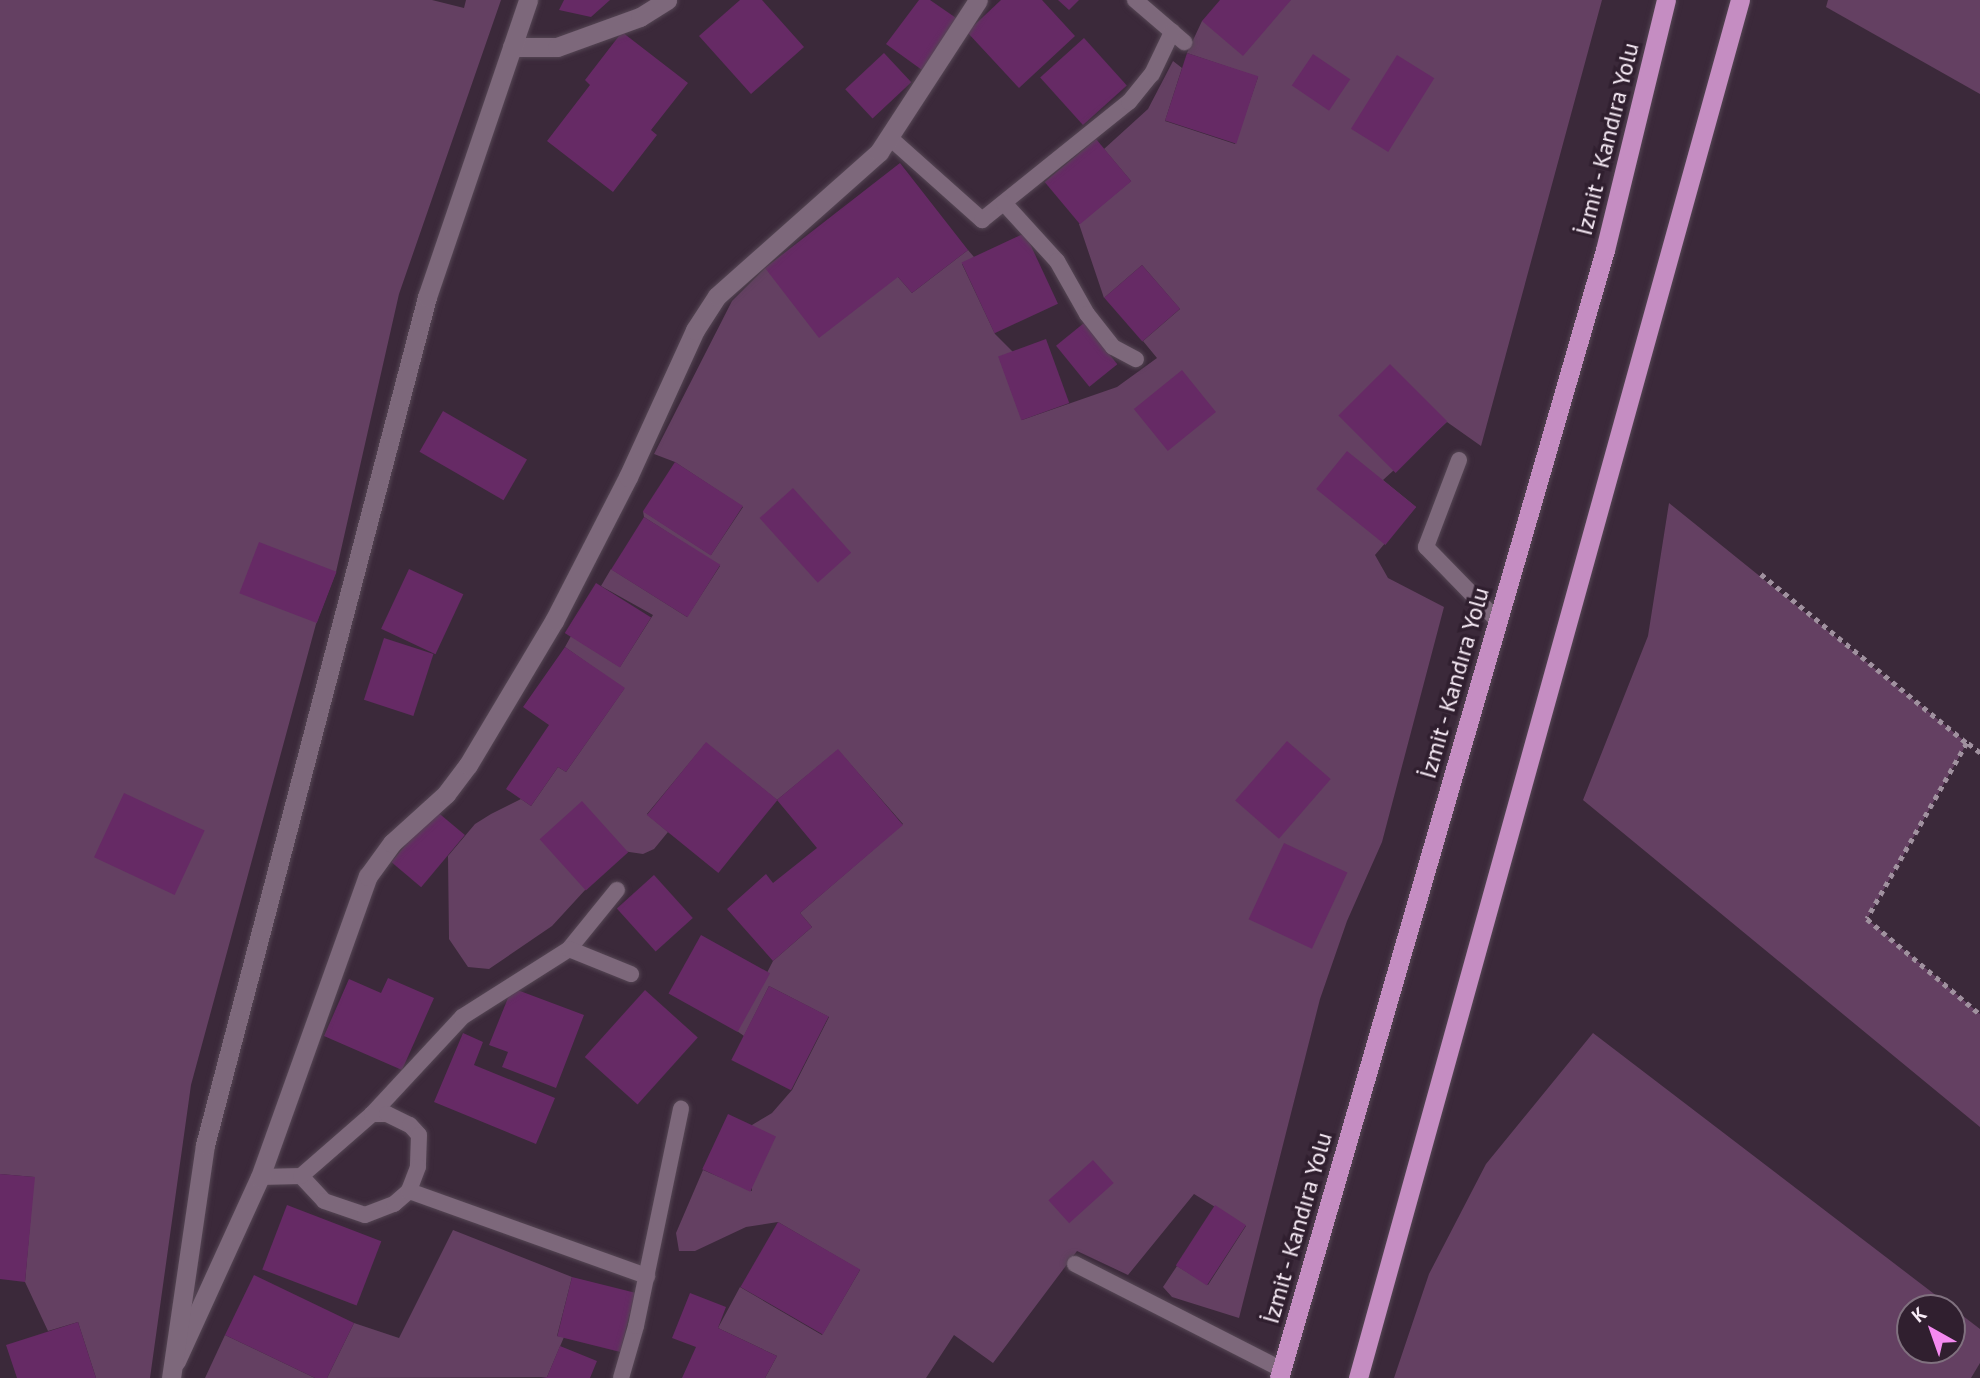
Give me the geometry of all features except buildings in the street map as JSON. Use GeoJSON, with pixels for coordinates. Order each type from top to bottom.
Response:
{"type":"FeatureCollection","features":[{"type":"Feature","properties":{"kind":"highway","name":"İzmit - Kandıra Yolu"},"geometry":{"type":"LineString","coordinates":[[1280,1374],[1605,250],[1666,0]]}},
{"type":"Feature","properties":{"kind":"highway"},"geometry":{"type":"LineString","coordinates":[[1357,1378],[1740,0]]}},
{"type":"Feature","properties":{"kind":"street"},"geometry":{"type":"LineString","coordinates":[[171,1376],[205,1145],[427,298],[528,0]]}},
{"type":"Feature","properties":{"kind":"street"},"geometry":{"type":"LineString","coordinates":[[512,47],[557,47],[640,17],[667,0]]}},
{"type":"Feature","properties":{"kind":"street"},"geometry":{"type":"LineString","coordinates":[[171,1376],[260,1177],[368,876],[391,843],[446,794],[468,765],[554,621],[628,477],[695,330],[717,296],[750,262],[850,179],[889,137],[978,0]]}},
{"type":"Feature","properties":{"kind":"lane"},"geometry":{"type":"LineString","coordinates":[[889,137],[982,220],[1129,102],[1178,37],[1135,0]]}},
{"type":"Feature","properties":{"kind":"lane"},"geometry":{"type":"LineString","coordinates":[[1004,203],[1057,261],[1087,314],[1113,347],[1136,359]]}},
{"type":"Feature","properties":{"kind":"lane"},"geometry":{"type":"LineString","coordinates":[[1459,460],[1426,547],[1497,620]]}},
{"type":"Feature","properties":{"kind":"lane"},"geometry":{"type":"LineString","coordinates":[[260,1177],[301,1176],[372,1114],[462,1017],[569,949],[617,890]]}},
{"type":"Feature","properties":{"kind":"lane"},"geometry":{"type":"LineString","coordinates":[[569,949],[631,974]]}},
{"type":"Feature","properties":{"kind":"lane"},"geometry":{"type":"LineString","coordinates":[[621,1378],[647,1276],[681,1109]]}},
{"type":"Feature","properties":{"kind":"lane"},"geometry":{"type":"LineString","coordinates":[[301,1176],[324,1201],[365,1215],[381,1211],[409,1191],[418,1167],[419,1135],[396,1116],[372,1114]]}},
{"type":"Feature","properties":{"kind":"lane"},"geometry":{"type":"LineString","coordinates":[[409,1191],[647,1276]]}},
{"type":"Feature","properties":{"kind":"lane"},"geometry":{"type":"LineString","coordinates":[[1075,1264],[1280,1374]]}},
{"type":"Feature","properties":{"kind":"path"},"geometry":{"type":"LineString","coordinates":[[1760,574],[1980,753]]}},
{"type":"Feature","properties":{"kind":"path"},"geometry":{"type":"LineString","coordinates":[[1967,743],[1867,919],[1980,1014]]}},
{"type":"Feature","properties":{"kind":"shaded area"},"geometry":{"type":"Polygon","coordinates":[[[0,0],[432,0],[464,8],[466,0],[501,0],[399,294],[336,572],[316,624],[191,1085],[150,1378],[96,1378],[78,1322],[48,1331],[25,1282],[34,1177],[0,1174],[0,0]]]}},
{"type":"Feature","properties":{"kind":"shaded area"},"geometry":{"type":"Polygon","coordinates":[[[1291,0],[1602,0],[1481,446],[1447,422],[1383,480],[1416,507],[1375,555],[1388,578],[1444,607],[1382,842],[1347,921],[1320,999],[1239,1318],[1172,1297],[1163,1287],[1177,1266],[1208,1285],[1246,1226],[1194,1194],[1128,1275],[1077,1251],[993,1363],[954,1335],[926,1378],[765,1378],[777,1356],[718,1328],[740,1287],[822,1335],[860,1270],[778,1222],[746,1227],[695,1251],[679,1251],[676,1233],[703,1170],[752,1191],[752,1125],[772,1113],[792,1090],[829,1017],[769,986],[744,1036],[737,1031],[773,961],[812,927],[800,913],[903,824],[838,750],[777,800],[706,743],[647,814],[668,832],[654,849],[643,854],[541,839],[586,889],[552,926],[489,969],[468,967],[449,939],[448,856],[475,824],[491,814],[521,799],[531,806],[558,767],[566,772],[624,689],[565,647],[571,636],[620,667],[653,615],[601,586],[611,569],[687,617],[720,566],[644,517],[643,511],[711,555],[743,507],[675,462],[654,454],[732,301],[765,268],[898,277],[912,293],[968,250],[974,257],[962,264],[995,334],[1013,352],[999,357],[1022,420],[1117,387],[1157,358],[1143,341],[1180,309],[1142,265],[1104,298],[1079,224],[1131,181],[1104,149],[1148,109],[1173,61],[1182,68],[1165,121],[1235,144],[1258,77],[1187,53],[1202,21],[1291,0]]]}},
{"type":"Feature","properties":{"kind":"shaded area"},"geometry":{"type":"Polygon","coordinates":[[[1828,0],[1980,0],[1980,94],[1826,7],[1828,0]]]}},
{"type":"Feature","properties":{"kind":"shaded area"},"geometry":{"type":"Polygon","coordinates":[[[1669,503],[1967,743],[1867,919],[1980,1014],[1980,1127],[1583,800],[1648,636],[1669,503]]]}},
{"type":"Feature","properties":{"kind":"shaded area"},"geometry":{"type":"Polygon","coordinates":[[[1593,1033],[1934,1294],[1896,1294],[1896,1364],[1966,1364],[1966,1318],[1980,1329],[1980,1363],[1971,1378],[1394,1378],[1429,1274],[1486,1164],[1593,1033]]]}},
{"type":"Feature","properties":{"kind":"shaded area"},"geometry":{"type":"Polygon","coordinates":[[[453,1230],[572,1277],[557,1336],[564,1337],[547,1377],[327,1378],[354,1323],[399,1338],[453,1230]]]}},
{"type":"Feature","properties":{"kind":"shaded area"},"geometry":{"type":"Polygon","coordinates":[[[225,1335],[315,1378],[205,1378],[225,1335]]]}}]}
